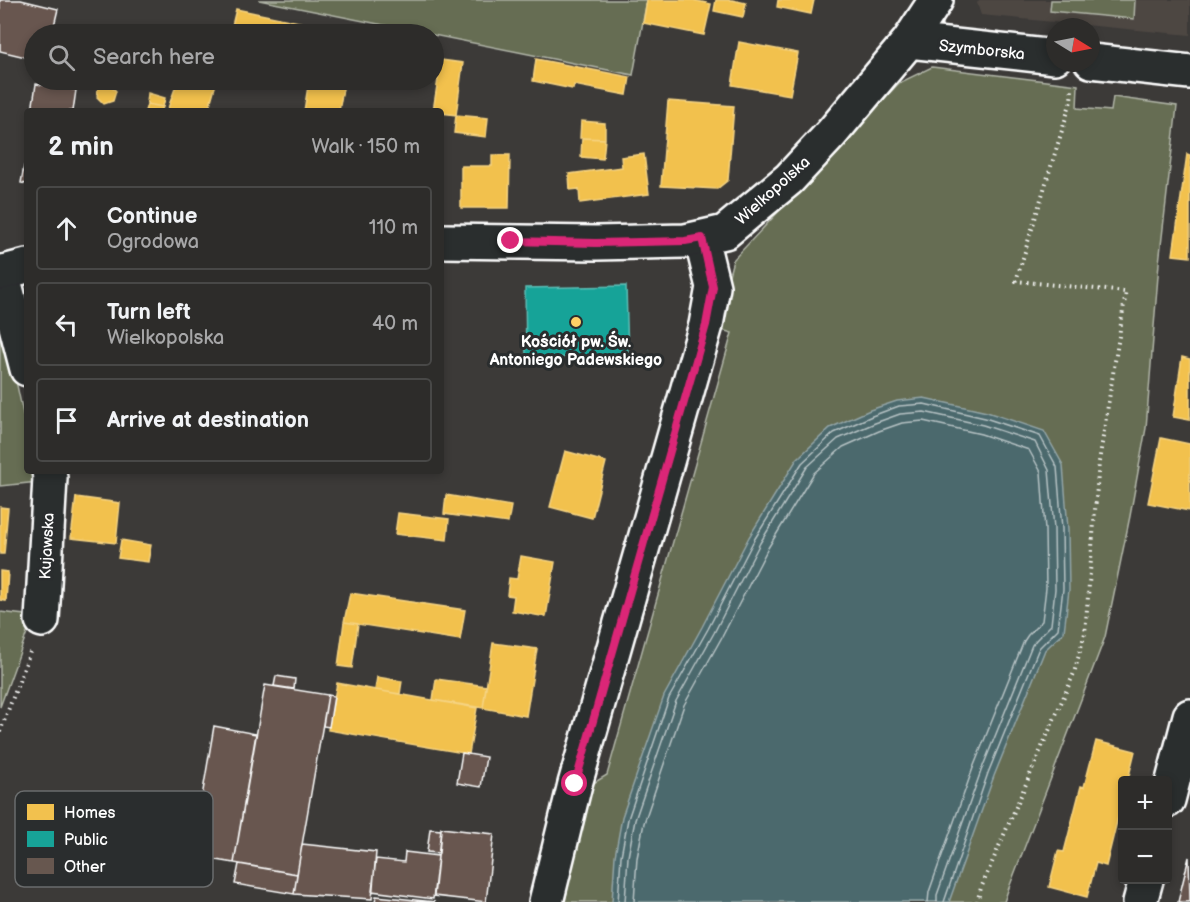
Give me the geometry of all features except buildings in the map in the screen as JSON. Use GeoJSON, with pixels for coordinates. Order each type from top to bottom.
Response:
{"type":"FeatureCollection","features":[{"type":"Feature","properties":{"kind":"street","name":"Wielkopolska"},"geometry":{"type":"LineString","coordinates":[[444,241],[596,243],[685,241],[725,232],[789,178],[831,134],[909,41],[936,0]]}},
{"type":"Feature","properties":{"kind":"street","name":"Szymborska"},"geometry":{"type":"LineString","coordinates":[[909,41],[1046,63]]}},
{"type":"Feature","properties":{"kind":"street","name":"Szymborska"},"geometry":{"type":"LineString","coordinates":[[1100,68],[1190,72]]}},
{"type":"Feature","properties":{"kind":"street"},"geometry":{"type":"LineString","coordinates":[[546,902],[575,784],[706,325],[713,287],[702,238]]}},
{"type":"Feature","properties":{"kind":"street"},"geometry":{"type":"LineString","coordinates":[[10,270],[24,352]]}},
{"type":"Feature","properties":{"kind":"street","name":"Kujawska"},"geometry":{"type":"LineString","coordinates":[[42,620],[49,474]]}},
{"type":"Feature","properties":{"kind":"street"},"geometry":{"type":"LineString","coordinates":[[1172,782],[1190,716]]}},
{"type":"Feature","properties":{"kind":"street"},"geometry":{"type":"LineString","coordinates":[[1140,902],[1145,884]]}},
{"type":"Feature","properties":{"kind":"path"},"geometry":{"type":"LineString","coordinates":[[977,902],[1074,673],[1085,633],[1099,462],[1126,292],[1016,280],[1071,101],[1073,72]]}},
{"type":"Feature","properties":{"kind":"path"},"geometry":{"type":"LineString","coordinates":[[0,732],[42,620]]}},
{"type":"Feature","properties":{"kind":"shaded area"},"geometry":{"type":"Polygon","coordinates":[[[979,0],[1190,0],[1190,35],[1100,26],[1100,18],[1046,18],[1046,21],[981,15],[977,3],[979,0]]]}},
{"type":"Feature","properties":{"kind":"green space"},"geometry":{"type":"Polygon","coordinates":[[[259,0],[647,0],[633,75],[444,37],[444,24],[379,24],[259,0]]]}},
{"type":"Feature","properties":{"kind":"green space"},"geometry":{"type":"Polygon","coordinates":[[[1051,0],[1135,0],[1134,19],[1050,11],[1051,0]]]}},
{"type":"Feature","properties":{"kind":"green space"},"geometry":{"type":"Polygon","coordinates":[[[932,67],[1078,85],[1077,108],[1111,111],[1113,97],[1177,106],[1159,263],[1146,428],[1105,637],[1004,902],[565,902],[587,787],[607,775],[732,333],[715,328],[733,260],[899,83],[932,67]]]}},
{"type":"Feature","properties":{"kind":"green space"},"geometry":{"type":"Polygon","coordinates":[[[0,306],[24,418],[24,474],[36,474],[38,482],[0,486],[0,306]]]}},
{"type":"Feature","properties":{"kind":"green space"},"geometry":{"type":"Polygon","coordinates":[[[0,612],[33,616],[0,707],[0,612]]]}},
{"type":"Feature","properties":{"kind":"water"},"geometry":{"type":"Polygon","coordinates":[[[924,398],[987,412],[1044,431],[1063,465],[1068,529],[1069,590],[1064,632],[1045,650],[994,776],[949,902],[612,902],[615,856],[622,817],[664,696],[749,537],[797,459],[830,428],[897,401],[924,398]]]}},
{"type":"Feature","properties":{"kind":"place","name":"Kościół pw. Św. Antoniego Padewskiego"},"geometry":{"type":"Point","coordinates":[576,322]}},
{"type":"Feature","properties":{"kind":"route"},"geometry":{"type":"LineString","coordinates":[[511,241],[596,243],[685,241],[702,238],[713,287],[706,325],[575,784]]}}]}
